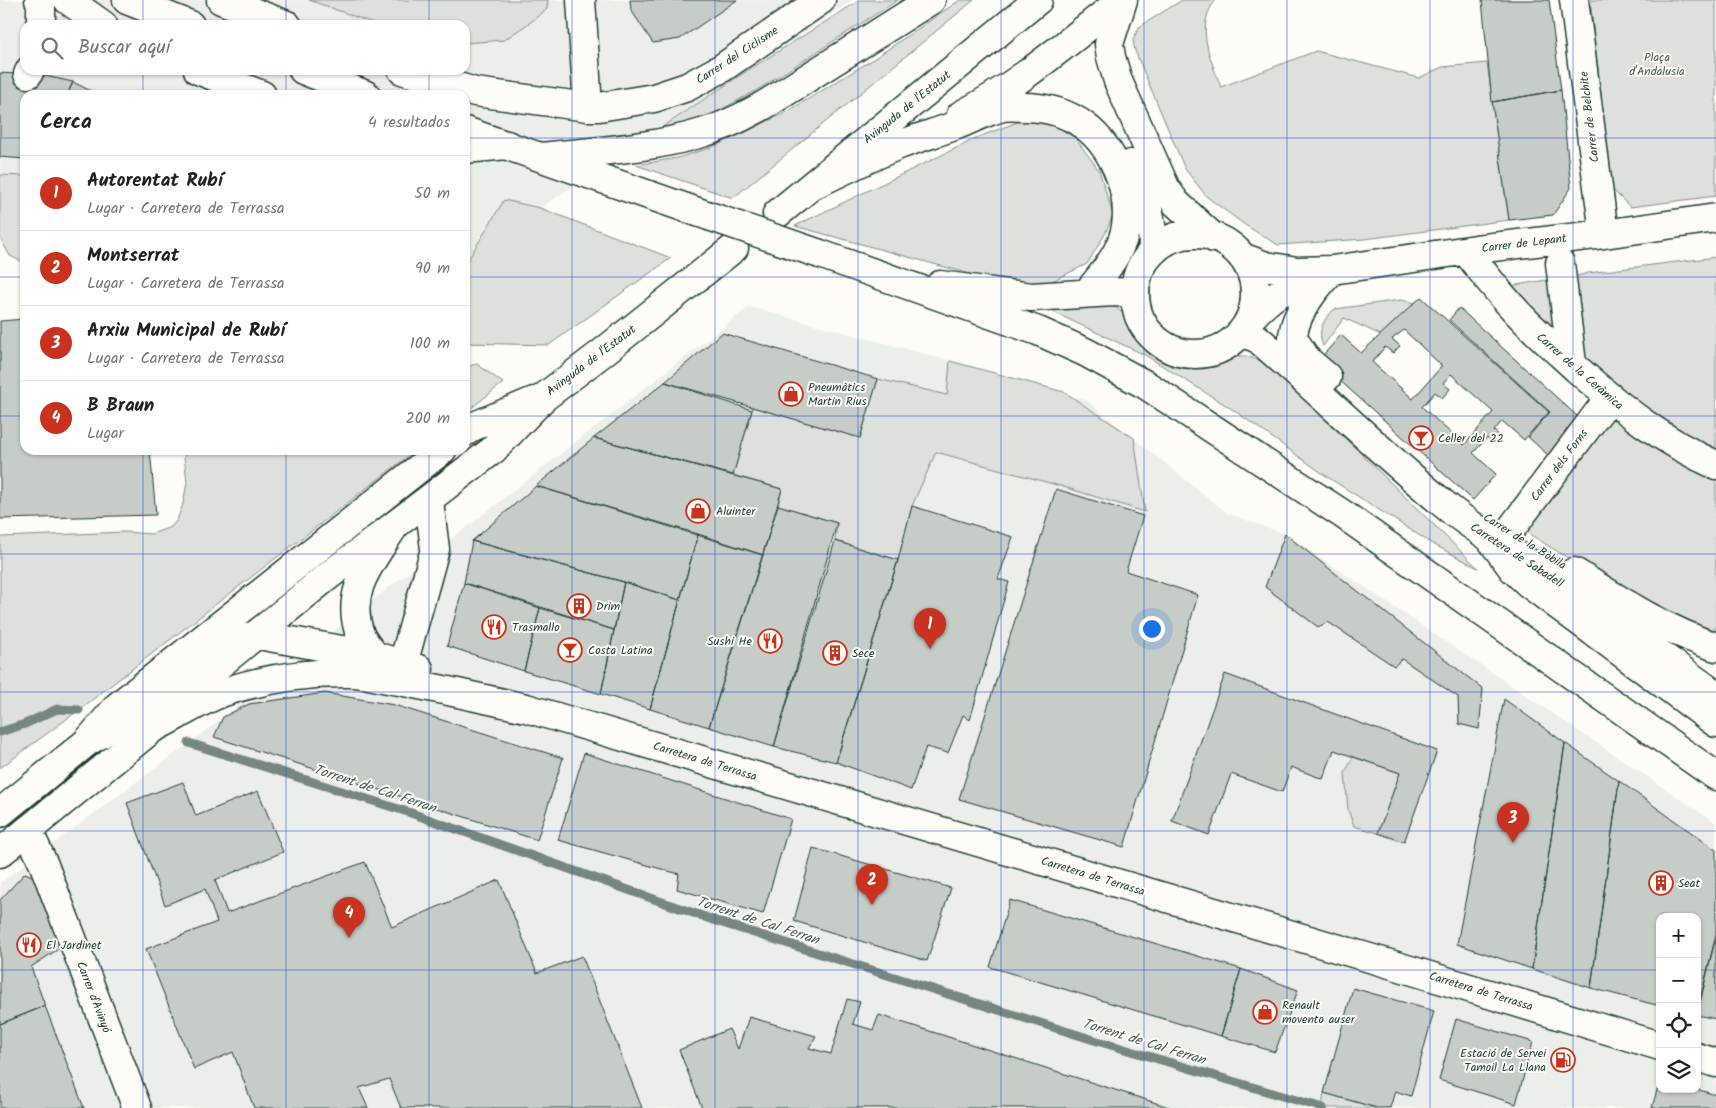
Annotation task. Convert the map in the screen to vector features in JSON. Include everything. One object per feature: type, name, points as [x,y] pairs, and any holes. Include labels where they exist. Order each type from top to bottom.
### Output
[{"type":"street","points":[[40,0],[41,20]]},
{"type":"street","points":[[68,0],[96,20]]},
{"type":"street","points":[[127,0],[177,20]]},
{"type":"street","points":[[221,0],[274,20]]},
{"type":"street","points":[[581,0],[588,107]]},
{"type":"street","name":"Carrer del Ciclisme","points":[[470,90],[588,107],[654,98],[687,87],[722,68],[821,0]]},
{"type":"street","points":[[540,157],[661,143],[702,133],[742,117],[931,0]]},
{"type":"street","name":"Avinguda de l'Estatut","points":[[777,214],[1038,0]]},
{"type":"street","points":[[1123,0],[1109,44],[1110,57],[1118,82],[1166,189],[1176,204],[1214,238]]},
{"type":"street","name":"Avinguda de l'Estatut","points":[[899,145],[985,101],[1034,68],[1123,0]]},
{"type":"street","name":"Carrer de Belchite","points":[[1574,0],[1604,234]]},
{"type":"street","points":[[211,75],[249,90]]},
{"type":"street","points":[[316,75],[353,90]]},
{"type":"street","name":"Carrer del Ciclisme","points":[[419,75],[469,90]]},
{"type":"street","points":[[813,185],[899,145],[1004,107],[1043,101],[1062,102],[1088,114],[1103,126],[1131,164],[1143,189],[1152,224],[1153,251]]},
{"type":"street","points":[[1004,107],[1044,108],[1070,116],[1092,132],[1109,152],[1126,199],[1127,225],[1119,249],[1108,268],[1087,293]]},
{"type":"street","points":[[470,133],[899,281],[1038,331],[1085,352],[1146,386],[1344,515],[1716,776]]},
{"type":"street","points":[[470,149],[507,145]]},
{"type":"street","name":"Carrer de Lepant","points":[[1242,257],[1266,266],[1297,271],[1332,270],[1716,218]]},
{"type":"street","points":[[1190,234],[1214,238],[1231,246],[1250,269],[1255,294],[1254,306],[1246,326],[1234,340],[1222,348],[1210,353],[1196,354],[1170,349],[1159,343],[1148,332],[1141,320],[1137,309],[1135,293],[1140,271],[1145,260],[1153,251],[1176,237],[1190,234]]},
{"type":"street","name":"Avinguda de l'Estatut","points":[[543,398],[734,248]]},
{"type":"street","name":"Carrer de la Ceràmica","points":[[1466,251],[1503,296],[1535,330],[1633,417],[1662,437],[1716,466]]},
{"type":"street","points":[[1560,263],[1572,364]]},
{"type":"street","name":"Carrer de Lepant","points":[[1246,326],[1261,305],[1278,292],[1332,270]]},
{"type":"street","name":"Carretera de Sabadell","points":[[1329,402],[1300,367],[1294,353],[1294,340],[1295,327],[1307,299],[1332,270]]},
{"type":"street","points":[[899,281],[965,287],[1031,297],[1087,293],[1135,293]]},
{"type":"street","name":"Carretera de Sabadell","points":[[1246,326],[1258,339],[1406,472],[1452,510],[1500,537],[1525,560],[1569,589],[1716,694]]},
{"type":"street","name":"Carrer de la Bòbila","points":[[1294,340],[1307,360],[1472,507],[1500,537],[1652,618],[1700,642],[1716,647]]},
{"type":"street","name":"Carrer dels Forns","points":[[1500,537],[1610,397]]},
{"type":"street","points":[[470,428],[543,398]]},
{"type":"street","points":[[0,852],[152,728],[170,705],[323,580],[394,528],[494,450],[543,398]]},
{"type":"street","points":[[0,813],[87,742],[118,706],[436,455]]},
{"type":"street","points":[[403,664],[435,549],[428,500]]},
{"type":"street","points":[[375,656],[360,635],[354,608],[358,587],[367,568],[394,528]]},
{"type":"street","points":[[1500,537],[1513,569],[1528,583],[1716,723]]},
{"type":"street","points":[[87,742],[125,721],[221,646],[238,639],[258,635],[375,656],[445,676],[526,708]]},
{"type":"street","points":[[152,728],[177,717],[205,700],[227,691],[304,675],[356,673],[526,708]]},
{"type":"street","name":"Carretera de Terrassa","points":[[526,708],[1656,1045]]},
{"type":"street","name":"Carrer d'Avinyó","points":[[28,830],[44,865],[137,1108]]},
{"type":"street","points":[[1701,1059],[1716,1063]]},
{"type":"shaded area","points":[[0,0],[853,0],[540,208],[504,200],[470,257],[470,90],[20,90],[20,176],[0,175]]},
{"type":"shaded area","points":[[749,307],[962,364],[1086,400],[1227,513],[1285,534],[1716,823],[1716,1108],[0,1108],[0,883],[199,736]]},
{"type":"green space","points":[[309,0],[548,0],[547,9],[504,40],[470,43],[470,20],[364,20]]},
{"type":"green space","points":[[860,0],[898,0],[757,90],[704,119],[661,128],[739,76]]},
{"type":"green space","points":[[960,0],[974,0],[733,198],[636,165],[677,158],[710,148],[787,112],[872,60]]},
{"type":"green space","points":[[1182,0],[1216,0],[1209,10],[1205,31],[1209,54],[1221,87],[1316,51],[1419,78],[1442,67],[1487,63],[1509,220],[1365,239],[1278,245],[1245,225],[1207,197],[1185,169],[1135,51],[1133,40],[1139,27]]},
{"type":"green space","name":"Plaça d'Andalusia","points":[[1590,0],[1716,0],[1716,196],[1630,207],[1612,189]]},
{"type":"green space","points":[[1028,118],[1049,121],[1075,138],[1099,170],[1113,215],[1105,234],[1087,264],[1050,282],[1029,290],[795,226],[981,136]]},
{"type":"green space","points":[[0,175],[20,176],[20,261],[10,256],[0,238]]},
{"type":"green space","points":[[504,200],[540,208],[671,258],[549,345],[470,343],[470,257]]},
{"type":"green space","points":[[1716,257],[1716,453],[1694,442],[1581,363],[1569,278],[1588,273]]},
{"type":"green space","points":[[1558,278],[1554,335],[1505,287]]},
{"type":"green space","points":[[1401,300],[1416,303],[1381,335],[1344,318],[1323,346],[1321,341],[1322,326],[1335,309]]},
{"type":"green space","points":[[1056,304],[1096,304],[1115,307],[1132,320],[1142,339],[1166,357],[1188,363],[1229,356],[1246,356],[1264,362],[1309,403],[1478,568],[1431,543],[1329,478],[1232,409],[1145,355],[1053,312]]},
{"type":"green space","points":[[950,361],[1064,392],[1134,438],[1145,512],[1064,487],[936,452],[912,506],[898,560],[835,541],[837,523],[778,505],[782,489],[733,475],[753,407],[860,438],[878,379],[947,395]]},
{"type":"green space","points":[[477,364],[503,383],[470,409],[470,366]]},
{"type":"green space","points":[[1607,412],[1684,465],[1716,478],[1716,626],[1713,634],[1603,580],[1523,530]]},
{"type":"green space","points":[[185,455],[410,455],[79,710],[0,768],[0,537],[125,532],[151,534],[171,527],[177,520],[183,504],[187,482]]},
{"type":"green space","points":[[1353,757],[1400,773],[1378,833],[1354,826],[1348,810],[1345,773]]},
{"type":"green space","points":[[1324,1093],[1376,1108],[1322,1108]]},
{"type":"building","points":[[630,0],[737,0],[680,39],[653,43],[631,10]]},
{"type":"building","points":[[1482,0],[1549,0],[1561,90],[1492,102]]},
{"type":"building","points":[[0,73],[45,76],[73,82],[69,90],[20,90],[20,159],[0,157]]},
{"type":"building","points":[[73,82],[89,90],[69,90]]},
{"type":"building","points":[[1561,90],[1571,188],[1553,215],[1509,220],[1492,102]]},
{"type":"building","points":[[1421,297],[1549,412],[1524,440],[1502,421],[1494,431],[1501,437],[1494,444],[1487,438],[1473,453],[1496,474],[1473,500],[1318,361],[1341,335],[1361,353]],"holes":[[[1404,330],[1442,366],[1413,399],[1372,362],[1385,347],[1393,353],[1400,346],[1392,339]],[[1451,374],[1493,412],[1464,445],[1422,407],[1435,392],[1442,398],[1450,389],[1443,383]]]},
{"type":"building","points":[[1459,308],[1578,417],[1549,456],[1528,437],[1550,412],[1449,320]]},
{"type":"building","points":[[20,319],[20,455],[150,455],[156,515],[0,519],[0,321]]},
{"type":"building","name":"Pneumàtics Martin Rius","points":[[722,333],[878,379],[860,438],[665,382]]},
{"type":"building","points":[[665,382],[752,410],[733,475],[594,438]]},
{"type":"building","name":"Aluinter","points":[[594,438],[782,489],[763,555],[536,486]]},
{"type":"building","name":"Aluinter","points":[[536,486],[698,534],[680,600],[624,582],[472,541]]},
{"type":"building","points":[[1056,489],[1143,516],[1126,571],[1198,595],[1124,847],[959,799]]},
{"type":"building","name":"Sushi He","points":[[778,505],[837,523],[774,747],[709,727]]},
{"type":"building","points":[[912,506],[1013,537],[998,579],[1009,582],[970,720],[963,715],[948,753],[926,747],[911,790],[836,762],[898,560]]},
{"type":"building","points":[[698,534],[763,555],[709,727],[650,709]]},
{"type":"building","points":[[1285,534],[1483,689],[1479,729],[1459,724],[1458,697],[1402,659],[1394,666],[1328,622],[1318,627],[1265,587]]},
{"type":"building","name":"Drim","points":[[472,541],[624,582],[614,630],[464,583]]},
{"type":"building","name":"Sece","points":[[835,541],[898,560],[836,762],[774,747]]},
{"type":"building","points":[[624,582],[680,600],[650,709],[601,694]]},
{"type":"building","name":"Trasmallo","points":[[464,583],[540,608],[524,671],[447,646]]},
{"type":"building","name":"Costa Latina","points":[[540,608],[614,630],[601,694],[524,671]]},
{"type":"building","points":[[1225,674],[1437,751],[1404,842],[1378,833],[1400,773],[1334,750],[1323,779],[1291,767],[1282,792],[1231,774],[1209,835],[1172,821]]},
{"type":"building","points":[[325,693],[394,705],[563,758],[537,840],[214,737],[223,717],[249,704]]},
{"type":"building","points":[[1504,699],[1565,743],[1532,969],[1457,944]]},
{"type":"building","points":[[1565,743],[1619,781],[1591,988],[1532,969]]},
{"type":"building","points":[[584,753],[791,819],[763,914],[677,889],[679,874],[558,840]]},
{"type":"building","name":"Seat","points":[[1619,781],[1716,850],[1716,935],[1701,996],[1701,913],[1656,913],[1656,1005],[1591,988]]},
{"type":"building","points":[[183,782],[196,816],[258,791],[283,852],[215,880],[227,913],[365,862],[392,927],[499,880],[537,973],[582,956],[642,1108],[401,1108],[389,1079],[359,1088],[368,1108],[254,1108],[233,1052],[194,1069],[146,949],[217,922],[205,889],[165,905],[127,803]]},
{"type":"building","points":[[813,848],[951,888],[927,961],[794,921]]},
{"type":"building","name":"El Jardinet","points":[[25,873],[35,877],[49,910],[60,948],[31,967],[45,1006],[0,1024],[0,900]]},
{"type":"building","points":[[1010,900],[1241,969],[1221,1036],[990,967]]},
{"type":"building","points":[[1716,936],[1716,1019],[1701,1016],[1701,998]]},
{"type":"building","points":[[1241,969],[1298,990],[1275,1052],[1221,1036]]},
{"type":"building","points":[[1353,988],[1434,1011],[1411,1096],[1395,1091],[1390,1108],[1377,1108],[1324,1093]]},
{"type":"building","points":[[847,999],[860,1002],[853,1024],[873,1030],[879,1015],[1172,1108],[702,1108],[679,1050],[729,1029],[738,1049],[749,1017],[816,1036],[809,1048],[831,1054]]},
{"type":"building","points":[[45,1006],[84,1108],[0,1108],[0,1024]]},
{"type":"building","points":[[1456,1019],[1533,1042],[1516,1104],[1439,1080]]},
{"type":"building","points":[[1701,1090],[1716,1095],[1716,1108],[1652,1108],[1656,1093],[1701,1093]]},
{"type":"waterway","points":[[0,732],[25,724],[57,709],[79,710]]},
{"type":"waterway","name":"Torrent de Cal Ferran","points":[[189,743],[408,812],[716,921],[1094,1040],[1323,1108]]},
{"type":"place","name":"Pneumàtics Martin Rius","points":[[791,394]]},
{"type":"place","name":"Celler del 22","points":[[1421,438]]},
{"type":"place","name":"Aluinter","points":[[698,511]]},
{"type":"place","name":"Drim","points":[[579,606]]},
{"type":"place","name":"Trasmallo","points":[[494,627]]},
{"type":"place","name":"Sushi He","points":[[770,641]]},
{"type":"place","name":"Autorentat Rubí","points":[[930,649]]},
{"type":"place","name":"Costa Latina","points":[[570,650]]},
{"type":"place","name":"Sece","points":[[835,653]]},
{"type":"place","name":"Arxiu Municipal de Rubí","points":[[1513,843]]},
{"type":"place","name":"Seat","points":[[1661,883]]},
{"type":"place","name":"Montserrat","points":[[872,905]]},
{"type":"place","name":"B Braun","points":[[349,938]]},
{"type":"place","name":"El Jardinet","points":[[29,945]]},
{"type":"place","name":"Renault movento auser","points":[[1265,1012]]},
{"type":"place","name":"Estació de Servei Tamoil La Llana","points":[[1563,1060]]}]
